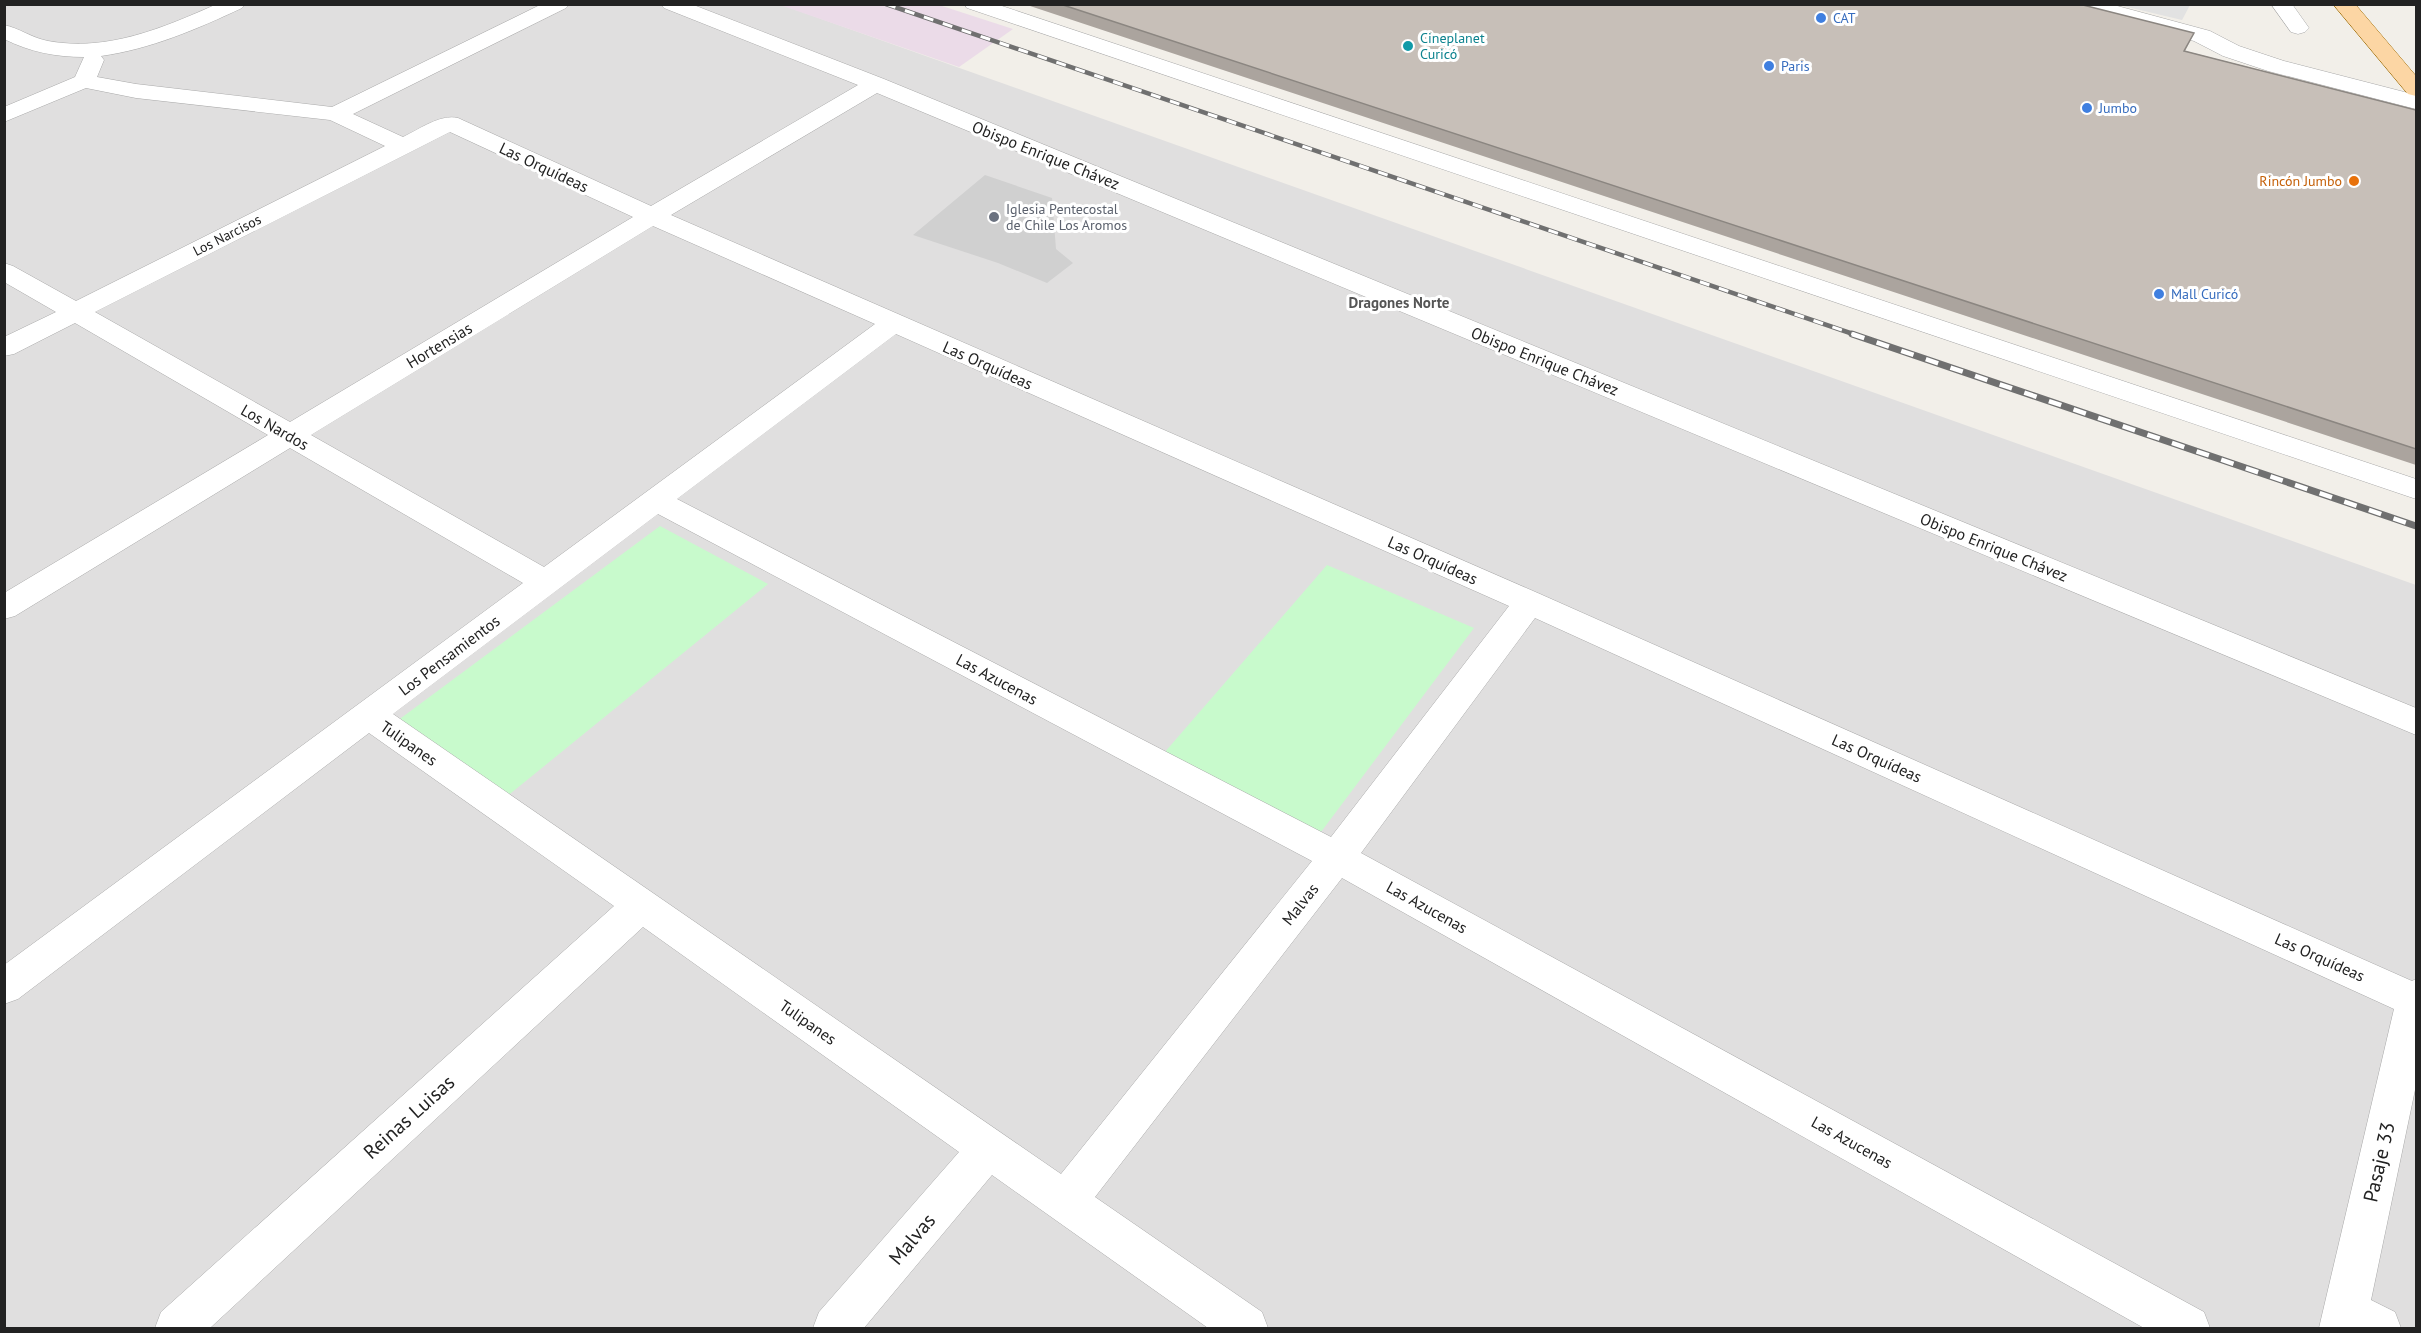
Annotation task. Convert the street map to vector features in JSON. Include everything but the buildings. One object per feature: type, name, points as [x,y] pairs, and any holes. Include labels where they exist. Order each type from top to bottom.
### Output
[{"type":"main road","points":[[2343,4],[2416,89]]},
{"type":"street","points":[[4,31],[42,47],[76,51],[97,50],[168,32],[235,4]]},
{"type":"street","points":[[335,114],[560,4]]},
{"type":"street","name":"Obispo Enrique Chávez","points":[[671,4],[876,84],[2416,722]]},
{"type":"street","points":[[974,4],[2416,489]]},
{"type":"street","points":[[2084,4],[2202,36],[2231,51],[2276,66],[2416,102]]},
{"type":"street","points":[[2281,4],[2298,28]]},
{"type":"street","points":[[84,81],[97,50]]},
{"type":"street","points":[[4,115],[84,81],[136,91],[335,114],[404,146]]},
{"type":"street","name":"Hortensias","points":[[4,608],[652,216],[876,84]]},
{"type":"street","name":"Las Orquídeas","points":[[450,123],[652,216],[1529,602],[2416,998]]},
{"type":"street","name":"Los Narcisos","points":[[4,348],[450,123]]},
{"type":"street","name":"Los Nardos","points":[[4,271],[546,582]]},
{"type":"street","name":"Los Pensamientos","points":[[4,987],[893,323]]},
{"type":"street","name":"Las Azucenas","points":[[657,501],[1337,857],[2188,1329]]},
{"type":"street","name":"Malvas","points":[[1065,1202],[1337,857],[1529,602]]},
{"type":"street","name":"Tulipanes","points":[[369,715],[1246,1329]]},
{"type":"street","name":"Reinas Luisas","points":[[177,1329],[641,905]]},
{"type":"street","name":"Pasaje 33","points":[[2355,1323],[2416,998]]},
{"type":"street","name":"Malvas","points":[[835,1329],[988,1149]]},
{"type":"shaded area","points":[[5,5],[782,5],[2416,585],[2416,1328],[5,1328]]},
{"type":"shaded area","points":[[780,5],[939,5],[1013,29],[959,67]]},
{"type":"shaded area","points":[[2119,5],[2190,5],[2182,20]]},
{"type":"shaded area","name":"Iglesia Pentecostal de Chile Los Aromos","points":[[985,175],[1052,198],[1056,249],[1073,263],[1047,283],[998,263],[913,235]]},
{"type":"green space","points":[[660,526],[768,584],[505,798],[393,724]]},
{"type":"green space","points":[[1327,565],[1474,628],[1309,848],[1151,768]]},
{"type":"railway","points":[[886,4],[1856,335]]},
{"type":"railway","points":[[1852,334],[2416,526]]},
{"type":"place","name":"CAT","points":[[1821,18]]},
{"type":"place","name":"Cineplanet Curicó","points":[[1408,46]]},
{"type":"place","name":"Paris","points":[[1769,66]]},
{"type":"place","name":"Jumbo","points":[[2087,108]]},
{"type":"place","name":"Rincón Jumbo","points":[[2354,181]]},
{"type":"place","name":"Iglesia Pentecostal de Chile Los Aromos","points":[[994,217]]},
{"type":"place","name":"Mall Curicó","points":[[2159,294]]},
{"type":"district","name":"Dragones Norte","points":[[1399,302]]}]
